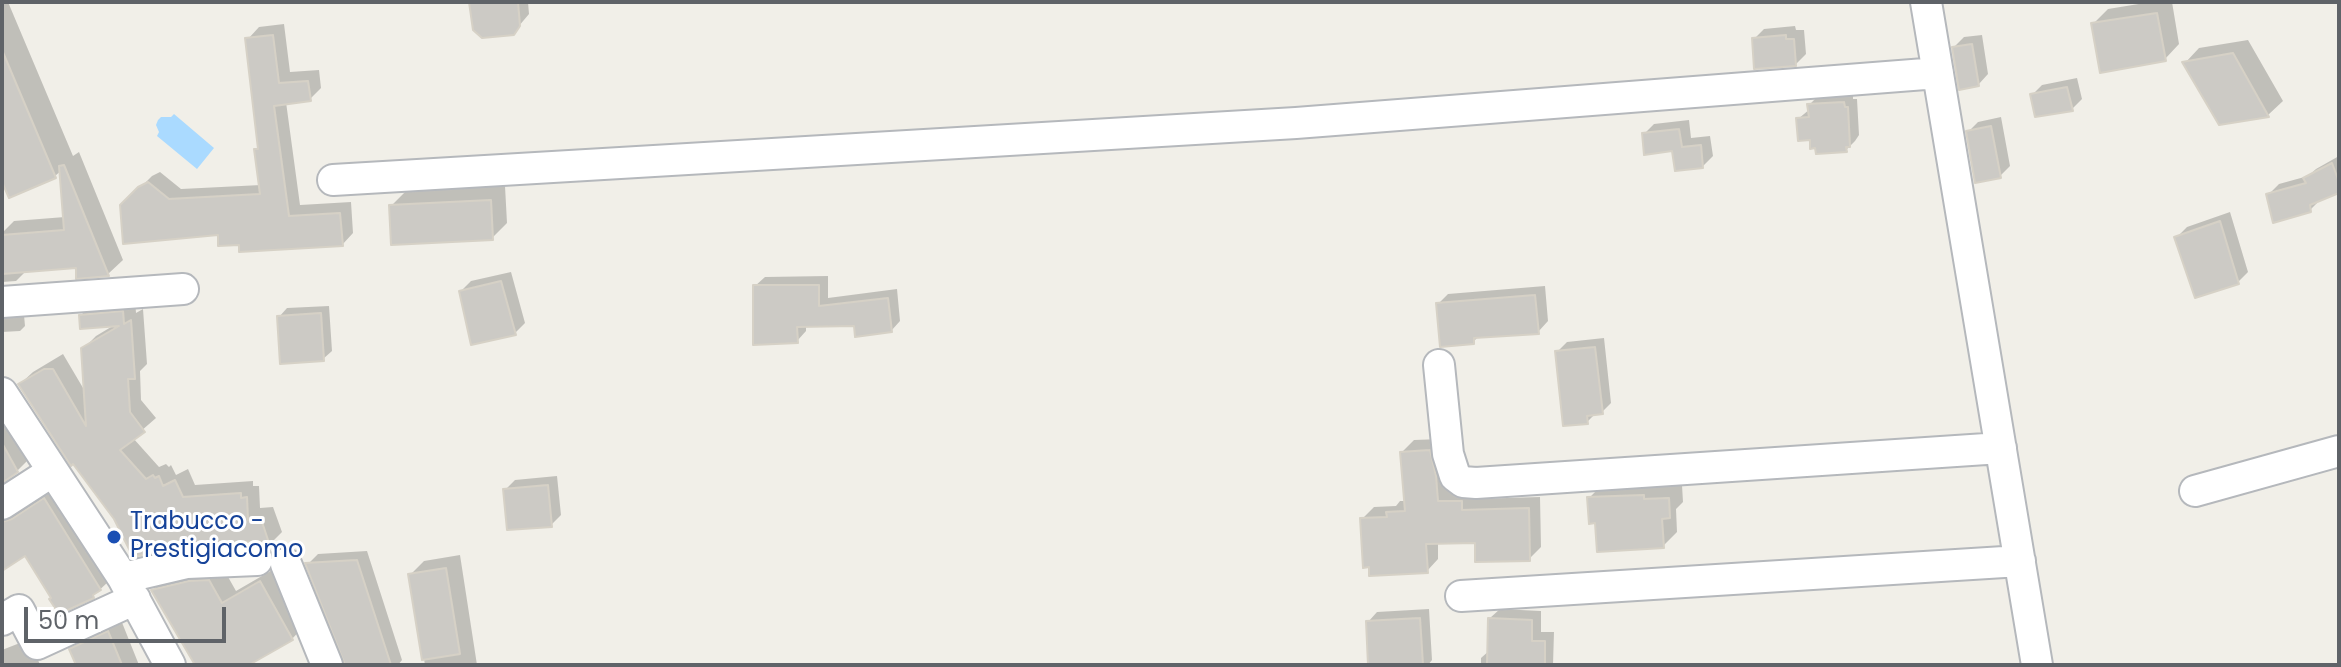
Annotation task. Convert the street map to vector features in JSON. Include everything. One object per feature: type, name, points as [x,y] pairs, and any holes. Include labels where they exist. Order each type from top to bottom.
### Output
[{"type":"street","points":[[1926,2],[2037,665]]},
{"type":"street","points":[[333,180],[1296,123],[1938,73]]},
{"type":"street","points":[[2,302],[183,289]]},
{"type":"street","points":[[1439,365],[1448,454],[1455,476],[1463,482],[2001,448]]},
{"type":"street","points":[[2,393],[129,589],[170,665]]},
{"type":"street","points":[[2195,491],[2339,451]]},
{"type":"street","points":[[2,504],[53,471]]},
{"type":"street","points":[[1461,596],[2020,561]]},
{"type":"street","points":[[2,620],[19,610],[37,644],[129,589],[187,563],[272,562],[316,662]]},
{"type":"water","points":[[174,114],[214,148],[197,169],[157,136],[158,120]]},
{"type":"building","points":[[469,2],[518,2],[520,26],[514,35],[482,38],[473,30]]},
{"type":"building","points":[[2157,13],[2166,61],[2100,73],[2091,23]]},
{"type":"building","points":[[273,35],[279,83],[308,81],[311,101],[274,106],[289,216],[340,213],[343,246],[239,252],[239,245],[218,246],[218,235],[123,244],[120,205],[138,187],[148,182],[169,199],[260,194],[245,38]]},
{"type":"building","points":[[1786,35],[1786,39],[1794,39],[1796,66],[1754,69],[1752,38]]},
{"type":"building","points":[[1972,44],[1979,86],[1959,90],[1952,47]]},
{"type":"building","points":[[2,50],[56,178],[9,198],[2,182]]},
{"type":"building","points":[[2233,53],[2269,117],[2219,125],[2182,62]]},
{"type":"building","points":[[2067,87],[2073,111],[2035,117],[2030,94]]},
{"type":"building","points":[[1844,102],[1848,107],[1850,147],[1846,147],[1847,152],[1816,154],[1815,148],[1810,149],[1810,140],[1798,141],[1796,118],[1809,117],[1807,104]]},
{"type":"building","points":[[1991,126],[2001,178],[1975,183],[1966,131]]},
{"type":"building","points":[[1679,129],[1682,147],[1701,145],[1703,168],[1675,171],[1672,151],[1644,155],[1642,133]]},
{"type":"building","points":[[2332,163],[2339,182],[2339,193],[2310,205],[2311,212],[2273,223],[2266,194],[2306,183],[2303,178]]},
{"type":"building","points":[[64,165],[109,276],[76,279],[76,268],[2,274],[2,235],[64,230],[59,166]]},
{"type":"building","points":[[491,200],[493,240],[391,245],[389,205]]},
{"type":"building","points":[[2220,221],[2239,284],[2195,298],[2174,237]]},
{"type":"building","points":[[501,281],[516,335],[471,345],[459,291]]},
{"type":"building","points":[[753,285],[819,285],[819,306],[888,298],[892,332],[855,337],[854,326],[797,327],[798,343],[753,345]]},
{"type":"building","points":[[1535,295],[1539,334],[1474,338],[1474,344],[1440,347],[1436,303]]},
{"type":"building","points":[[123,311],[124,324],[131,320],[135,379],[128,379],[130,412],[145,432],[120,450],[146,479],[159,476],[163,486],[175,480],[183,497],[241,493],[241,498],[247,497],[248,520],[261,519],[270,546],[256,542],[186,545],[133,557],[114,519],[73,464],[71,466],[18,384],[44,369],[53,369],[86,426],[81,348],[119,326],[80,329],[79,315]]},
{"type":"building","points":[[321,313],[324,361],[280,364],[277,316]]},
{"type":"building","points":[[1595,347],[1603,414],[1587,416],[1588,424],[1563,426],[1555,351]]},
{"type":"building","points":[[2,443],[18,472],[2,483]]},
{"type":"building","points":[[1430,450],[1438,501],[1462,501],[1462,510],[1529,508],[1530,561],[1475,562],[1475,543],[1426,544],[1428,573],[1369,576],[1369,567],[1363,568],[1360,518],[1387,517],[1386,512],[1405,511],[1400,452]]},
{"type":"building","points":[[548,485],[552,527],[507,530],[503,489]]},
{"type":"building","points":[[1644,495],[1644,499],[1669,498],[1670,518],[1662,519],[1664,548],[1597,552],[1595,523],[1589,524],[1587,497]]},
{"type":"building","points":[[44,498],[101,590],[93,595],[94,598],[59,614],[25,556],[2,571],[2,522]]},
{"type":"building","points":[[357,560],[391,665],[345,665],[305,563]]},
{"type":"building","points":[[446,568],[460,654],[422,660],[408,574]]},
{"type":"building","points":[[209,580],[222,603],[260,581],[293,640],[249,665],[195,665],[151,590],[189,581]]},
{"type":"building","points":[[1420,618],[1423,665],[1368,665],[1366,621]]},
{"type":"building","points":[[1488,618],[1532,620],[1532,641],[1545,641],[1545,665],[1487,665]]},
{"type":"building","points":[[108,631],[122,665],[76,665],[69,649]]},
{"type":"place","name":"Trabucco - Prestigiacomo","points":[[114,537]]}]
